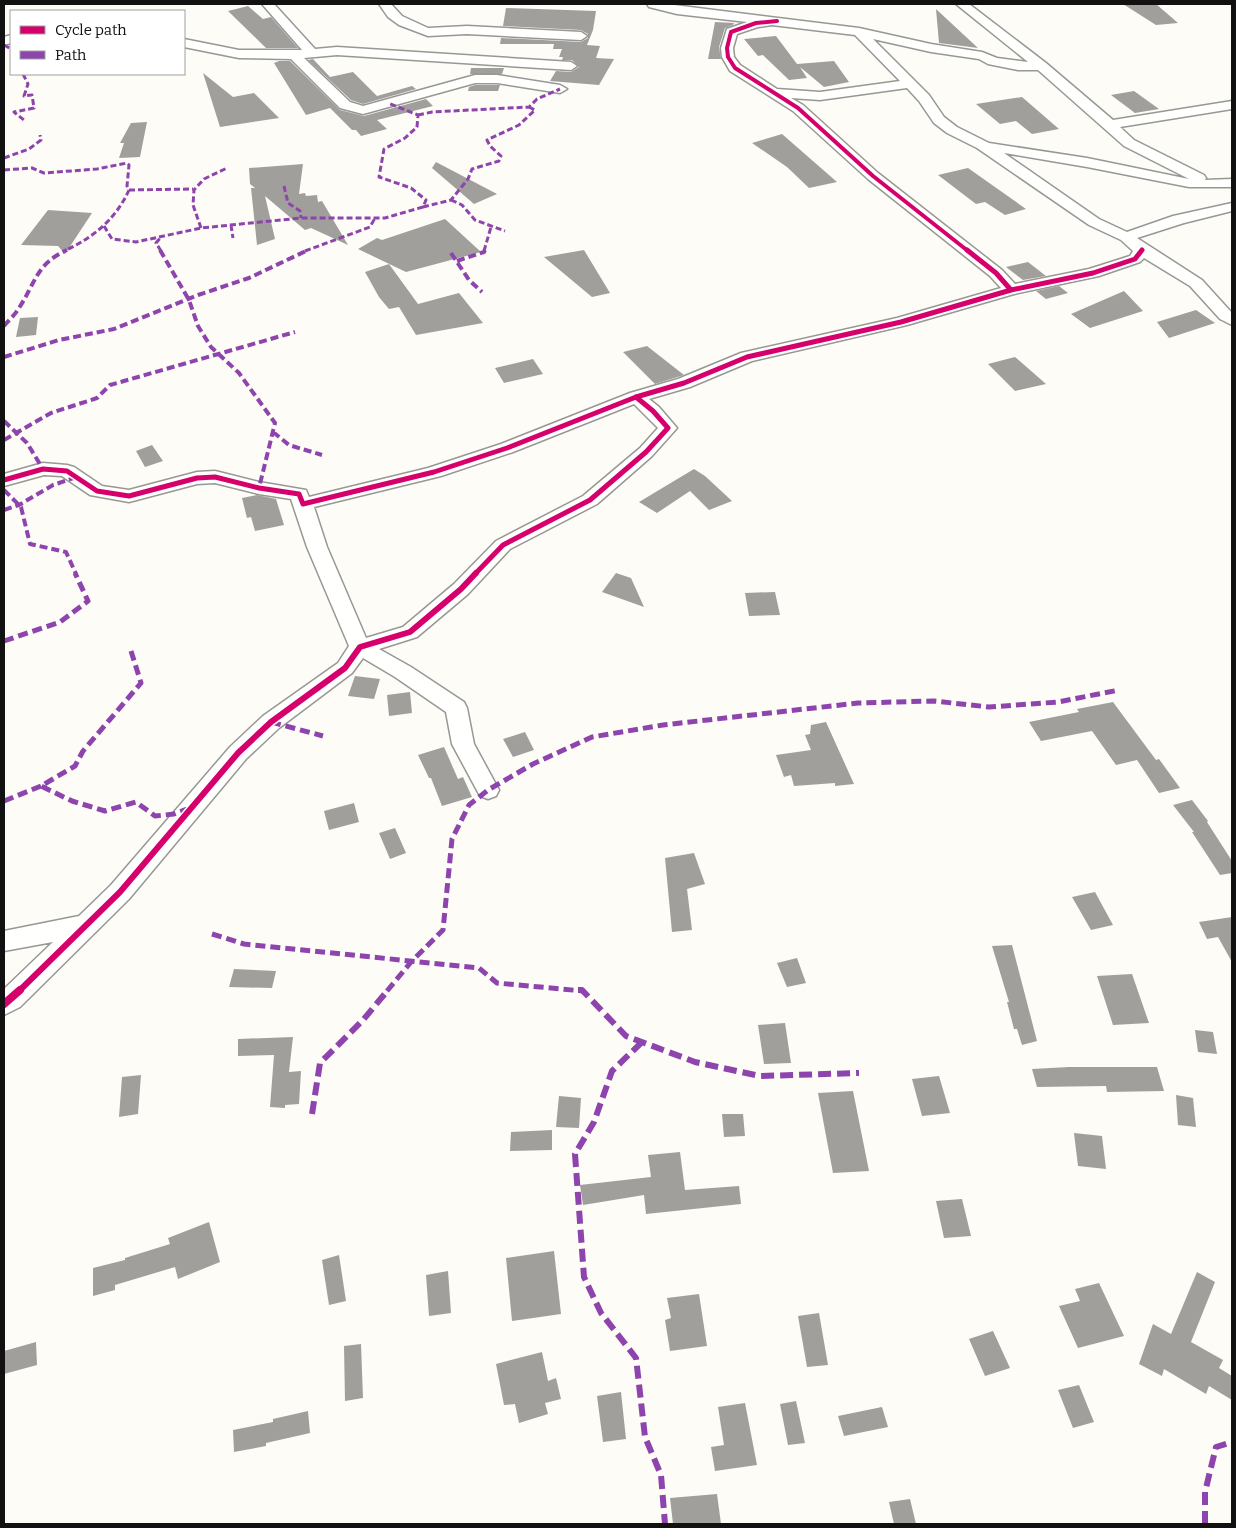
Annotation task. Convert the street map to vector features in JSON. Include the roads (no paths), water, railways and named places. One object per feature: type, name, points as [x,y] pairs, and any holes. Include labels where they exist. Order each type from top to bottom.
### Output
[{"type":"street","points":[[268,4],[310,54]]},
{"type":"street","points":[[385,4],[387,8],[408,26],[430,32],[480,30],[581,36]]},
{"type":"street","points":[[653,4],[677,10],[858,32],[931,48],[982,56],[993,61],[1018,66],[1041,66]]},
{"type":"street","points":[[962,4],[1041,66],[1129,143],[1232,196]]},
{"type":"street","points":[[778,21],[756,23],[731,32],[727,48],[728,57],[735,68],[798,108],[873,176],[989,267],[1011,290]]},
{"type":"street","points":[[858,32],[924,98],[939,120],[952,130],[982,145],[1094,222],[1126,237],[1142,250],[1196,283],[1226,316],[1232,320]]},
{"type":"street","points":[[185,43],[239,54],[294,55],[337,51],[571,66]]},
{"type":"street","points":[[294,55],[344,105],[364,110],[475,79],[497,79],[560,89]]},
{"type":"street","points":[[775,92],[786,95],[820,96],[909,84]]},
{"type":"street","points":[[1110,125],[1232,104]]},
{"type":"street","points":[[982,145],[1118,169],[1177,182],[1214,186],[1232,183]]},
{"type":"street","points":[[1126,237],[1182,218],[1232,207]]},
{"type":"street","points":[[303,504],[434,472],[507,448],[636,398],[684,383],[747,357],[901,322],[1011,290],[1093,273],[1135,259],[1142,250]]},
{"type":"street","points":[[4,1004],[120,892],[238,753],[271,722],[345,668],[360,647],[410,632],[461,589],[502,545],[590,500],[646,452],[668,428],[653,411],[636,398]]},
{"type":"street","points":[[4,480],[43,469],[67,471],[97,491],[129,496],[197,478],[216,477],[259,488],[299,494],[317,547],[360,647],[403,672],[456,708],[463,744],[488,790]]},
{"type":"street","points":[[4,941],[86,925]]}]
